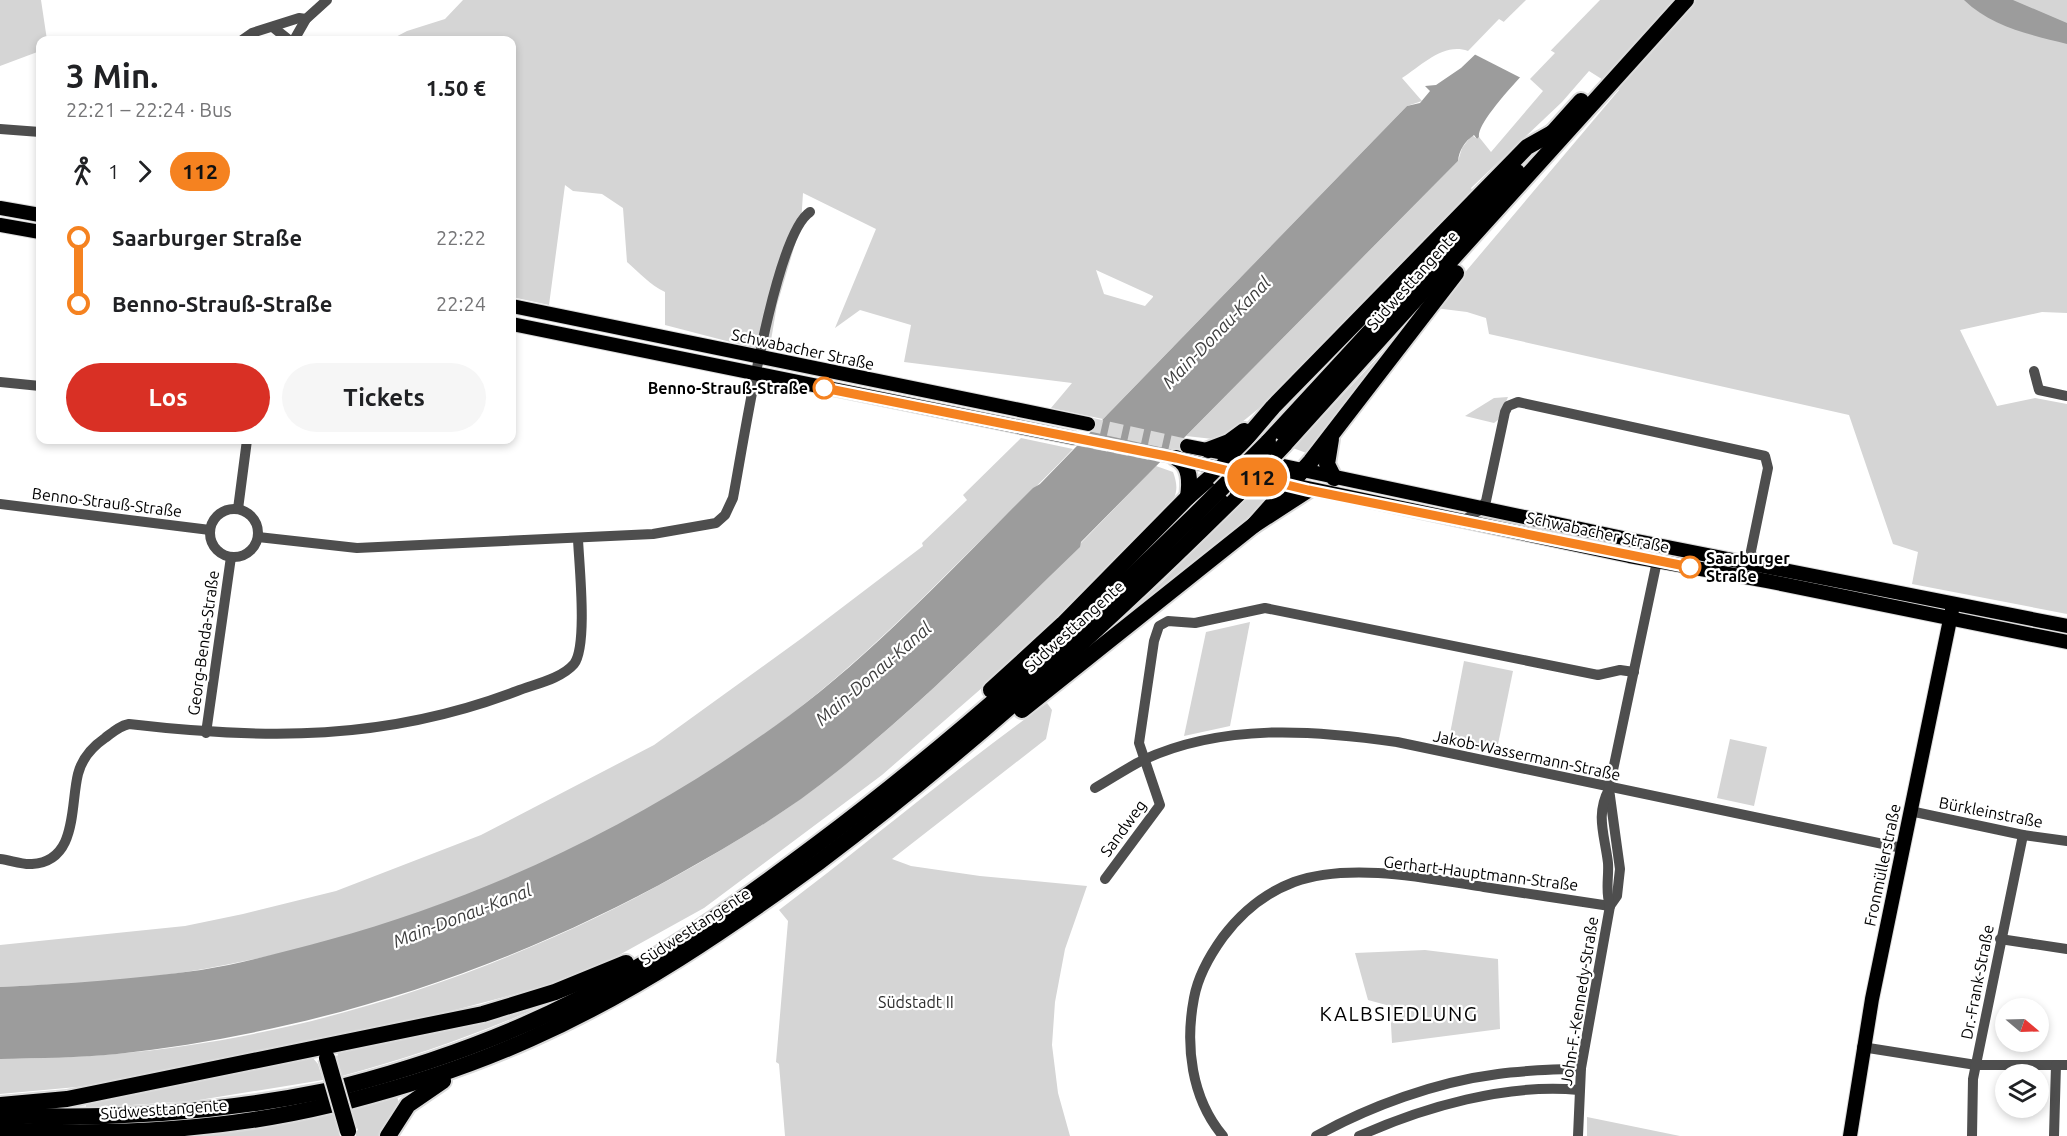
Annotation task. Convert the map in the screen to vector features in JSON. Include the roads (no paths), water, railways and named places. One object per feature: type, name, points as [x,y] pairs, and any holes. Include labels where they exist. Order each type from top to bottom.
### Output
[{"type":"highway","name":"Südwesttangente","points":[[1672,0],[1606,83],[1527,179],[1276,443],[1220,490],[1073,633],[922,762],[789,866],[711,929],[659,972],[597,1007],[530,1039],[462,1066],[347,1093],[504,1034],[579,999],[666,950],[711,929],[856,834],[984,730],[1081,646],[1238,494],[1276,443],[1552,133],[1606,83],[1686,0]]},
{"type":"highway","points":[[922,762],[974,706],[1063,624],[1188,497],[1231,463],[1267,414],[1527,147],[1552,133]]},
{"type":"highway","points":[[1254,525],[1332,434],[1454,275],[1500,221],[1527,179]]},
{"type":"highway","points":[[1208,450],[1229,442],[1267,414]]},
{"type":"highway","points":[[1332,434],[1327,464],[1334,478]]},
{"type":"highway","points":[[1182,452],[1188,473],[1188,497]]},
{"type":"highway","points":[[984,730],[1026,708],[1254,525],[1308,490]]},
{"type":"highway","points":[[0,1105],[67,1099],[325,1052],[513,1006],[666,950]]},
{"type":"highway","points":[[325,1052],[349,1133]]},
{"type":"highway","points":[[388,1136],[408,1105],[462,1066]]},
{"type":"highway","name":"Südwesttangente","points":[[0,1114],[83,1117],[183,1113],[327,1098],[204,1126],[114,1132],[0,1130]]},
{"type":"highway","points":[[50,1132],[68,1136]]},
{"type":"main road","points":[[0,208],[36,214]]},
{"type":"main road","points":[[0,225],[36,231]]},
{"type":"main road","name":"Schwabacher Straße","points":[[516,307],[1088,424]]},
{"type":"main road","name":"Schwabacher Straße","points":[[516,325],[1074,438]]},
{"type":"main road","points":[[1182,452],[1208,450],[1231,463]]},
{"type":"main road","points":[[1182,452],[1231,463]]},
{"type":"main road","name":"Schwabacher Straße","points":[[1279,465],[1753,565],[1953,602],[2067,626]]},
{"type":"main road","name":"Schwabacher Straße","points":[[1265,479],[1308,490],[1657,561],[1950,617],[2067,642]]},
{"type":"main road","name":"Fronmüllerstraße","points":[[1850,1136],[1862,1047],[1953,602]]},
{"type":"street","points":[[296,36],[306,19],[327,0]]},
{"type":"street","points":[[248,36],[299,18],[306,19]]},
{"type":"street","points":[[274,28],[284,36]]},
{"type":"street","points":[[0,129],[36,132]]},
{"type":"street","points":[[258,537],[357,548],[578,539],[687,530],[716,523],[725,515],[733,498],[759,356],[783,263],[797,226],[810,212]]},
{"type":"street","points":[[2034,371],[2038,390],[2067,396]]},
{"type":"street","points":[[0,382],[36,386]]},
{"type":"street","points":[[1463,521],[1481,509],[1486,501],[1505,412],[1508,406],[1518,402],[1754,451],[1765,456],[1768,468],[1751,551],[1753,565],[1767,581]]},
{"type":"street","points":[[238,509],[246,444]]},
{"type":"street","name":"Benno-Strauß-Straße","points":[[0,504],[210,530]]},
{"type":"street","points":[[238,509],[251,516],[256,522],[258,537],[251,550],[238,557],[231,557],[223,555],[213,545],[210,530],[212,523],[223,512],[238,509]]},
{"type":"street","points":[[0,859],[32,864],[54,857],[67,841],[78,774],[84,759],[92,747],[121,726],[129,724],[206,733],[293,736],[384,728],[472,708],[562,674],[575,663],[582,643],[578,539]]},
{"type":"street","name":"Georg-Benda-Straße","points":[[206,733],[231,557]]},
{"type":"street","name":"John-F.-Kennedy-Straße","points":[[1578,1136],[1581,1068],[1610,906],[1617,896],[1620,870],[1608,789],[1657,561]]},
{"type":"street","points":[[1144,760],[1139,743],[1146,687],[1159,626],[1168,621],[1195,622],[1265,608],[1598,675],[1620,670],[1634,672]]},
{"type":"street","name":"Jakob-Wassermann-Straße","points":[[1095,788],[1144,760],[1233,735],[1310,732],[1397,742],[1608,789],[1902,848]]},
{"type":"street","name":"Sandweg","points":[[1105,879],[1160,805],[1144,760]]},
{"type":"street","name":"Bürkleinstraße","points":[[1910,811],[2023,835],[2067,841]]},
{"type":"street","name":"Dr.-Frank-Straße","points":[[1972,1136],[1973,1079],[2023,835]]},
{"type":"street","name":"Gerhart-Hauptmann-Straße","points":[[1223,1136],[1204,1105],[1195,1082],[1190,1062],[1190,1017],[1196,989],[1211,953],[1228,930],[1260,899],[1295,882],[1335,873],[1433,879],[1610,906]]},
{"type":"street","points":[[2000,939],[2067,949]]},
{"type":"street","points":[[1862,1047],[1976,1065],[2062,1065],[2054,1136]]},
{"type":"street","points":[[1316,1136],[1341,1122],[1401,1099],[1464,1081],[1498,1074],[1581,1068]]},
{"type":"street","points":[[1359,1136],[1433,1108],[1476,1098],[1543,1089],[1579,1090]]},
{"type":"water","name":"Main-Donau-Kanal","points":[[1597,0],[1509,89],[1482,126],[1479,137],[1477,139],[1474,135],[1465,143],[1458,161],[1081,542],[1080,547],[902,717],[839,770],[782,812],[700,862],[613,909],[477,968],[407,992],[336,1013],[191,1044],[117,1054],[0,1059],[0,987],[100,981],[201,970],[328,940],[390,921],[511,876],[570,849],[683,787],[737,752],[790,715],[855,663],[916,606],[1033,488],[1040,484],[1407,106],[1420,103],[1430,91],[1425,86],[1436,85],[1461,68],[1505,26]]},
{"type":"water","points":[[1964,0],[2013,0],[2067,23],[2067,44],[2012,29],[1987,17]]},
{"type":"tunnel","points":[[1088,424],[1187,446]]},
{"type":"tunnel","points":[[1074,438],[1176,458]]},
{"type":"place","name":"Benno-Strauß-Straße","points":[[824,388]]},
{"type":"place","name":"Saarburger Straße","points":[[1690,567]]},
{"type":"district","name":"KALBSIEDLUNG","points":[[1399,1013]]},
{"type":"park label","name":"Südstadt II","points":[[916,1002]]}]
